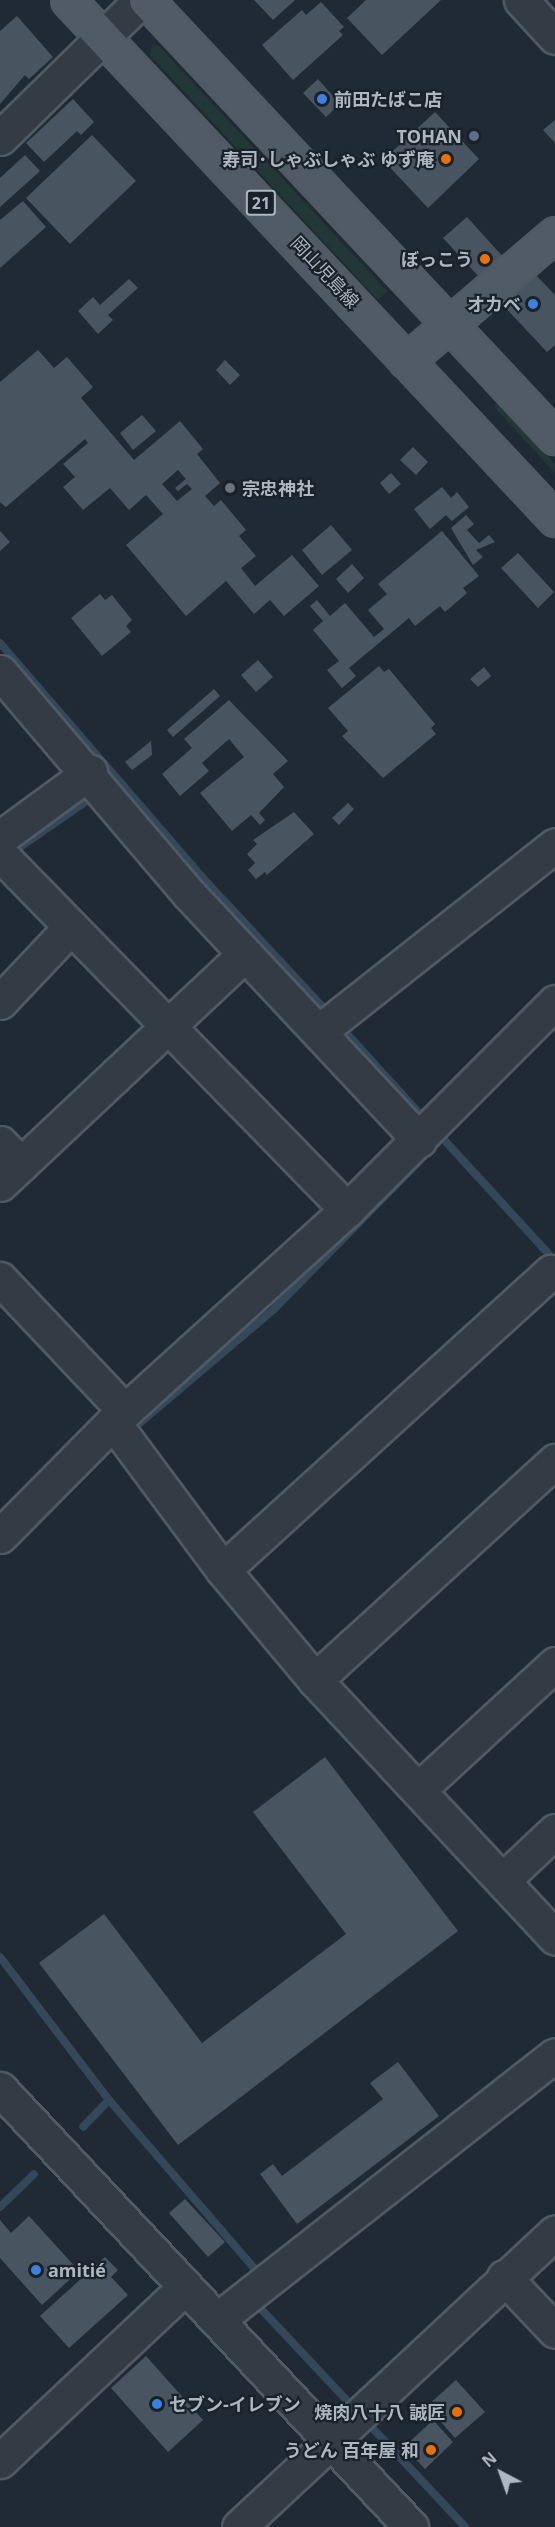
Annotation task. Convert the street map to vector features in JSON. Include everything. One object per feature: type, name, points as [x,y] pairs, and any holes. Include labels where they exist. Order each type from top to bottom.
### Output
[{"type":"main road","name":"岡山児島線","points":[[68,0],[555,519]]},
{"type":"main road","points":[[146,0],[555,436]]},
{"type":"main road","points":[[406,361],[555,234]]},
{"type":"street","points":[[0,138],[104,39],[141,0]]},
{"type":"street","points":[[520,0],[555,36]]},
{"type":"street","points":[[0,672],[90,772],[245,954],[330,1023],[427,1132]]},
{"type":"street","points":[[90,772],[2,851],[71,927],[347,1210]]},
{"type":"street","points":[[330,1023],[555,845]]},
{"type":"street","points":[[0,1002],[71,927]]},
{"type":"street","points":[[7,1164],[168,1026],[245,954]]},
{"type":"street","points":[[0,1536],[121,1426],[347,1210],[555,1002]]},
{"type":"street","points":[[223,1570],[551,1272]]},
{"type":"street","points":[[0,1279],[121,1426],[223,1570],[315,1680],[504,1879],[555,1937]]},
{"type":"street","points":[[315,1680],[555,1461]]},
{"type":"street","points":[[418,1790],[555,1664]]},
{"type":"street","points":[[504,1879],[555,1831]]},
{"type":"street","points":[[217,2320],[555,2055]]},
{"type":"street","points":[[0,2089],[411,2527]]},
{"type":"street","points":[[239,2527],[504,2277],[555,2232]]},
{"type":"street","points":[[504,2277],[555,2331]]},
{"type":"street","points":[[0,2461],[185,2286]]},
{"type":"green space","points":[[152,45],[159,46],[387,291],[378,300],[150,55]]},
{"type":"green space","points":[[498,403],[555,464],[555,473],[494,407]]},
{"type":"building","points":[[254,0],[295,0],[273,20]]},
{"type":"building","points":[[366,0],[441,0],[382,55],[347,18]]},
{"type":"building","points":[[321,2],[344,27],[339,31],[343,35],[293,80],[262,45],[302,10],[306,15]]},
{"type":"building","points":[[17,16],[53,57],[29,79],[25,75],[0,104],[0,31]]},
{"type":"building","points":[[318,79],[340,104],[326,117],[303,93]]},
{"type":"building","points":[[73,99],[94,122],[81,135],[77,131],[44,162],[26,143]]},
{"type":"building","points":[[435,112],[479,159],[428,208],[383,160]]},
{"type":"building","points":[[555,120],[555,143],[543,130]]},
{"type":"building","points":[[92,135],[136,181],[70,244],[26,198]]},
{"type":"building","points":[[25,155],[40,171],[0,207],[0,178]]},
{"type":"building","points":[[23,201],[46,227],[0,268],[0,220]]},
{"type":"building","points":[[467,217],[504,258],[481,279],[443,238]]},
{"type":"building","points":[[533,272],[555,295],[555,345],[547,352],[500,302]]},
{"type":"building","points":[[129,279],[138,288],[108,315],[113,320],[98,334],[78,311],[93,297],[100,305]]},
{"type":"building","points":[[38,350],[54,368],[67,357],[93,387],[81,398],[134,460],[180,421],[203,449],[197,454],[220,483],[205,496],[214,506],[221,500],[246,530],[239,536],[256,556],[241,568],[255,586],[292,555],[319,586],[284,616],[270,600],[254,614],[226,581],[186,616],[126,545],[163,514],[146,495],[129,510],[110,488],[83,510],[63,487],[75,477],[63,464],[88,443],[85,439],[6,507],[0,502],[0,382]],"holes":[[[178,470],[186,479],[175,488],[178,491],[187,484],[192,489],[177,501],[162,484]]]},
{"type":"building","points":[[225,360],[240,375],[230,385],[216,370]]},
{"type":"building","points":[[142,415],[156,431],[133,450],[120,433]]},
{"type":"building","points":[[413,447],[428,462],[416,475],[400,460]]},
{"type":"building","points":[[391,473],[401,484],[389,494],[380,483]]},
{"type":"building","points":[[442,487],[451,498],[457,492],[469,507],[452,521],[446,515],[430,529],[414,509]]},
{"type":"building","points":[[466,515],[474,524],[467,530],[479,543],[489,535],[495,542],[476,550],[483,557],[473,565],[451,528]]},
{"type":"building","points":[[331,525],[352,550],[322,575],[302,550]]},
{"type":"building","points":[[0,531],[10,542],[0,551]]},
{"type":"building","points":[[442,531],[479,576],[463,588],[467,593],[445,612],[440,606],[415,626],[409,618],[349,668],[356,676],[342,688],[327,670],[339,661],[313,630],[323,621],[310,606],[317,600],[330,616],[345,603],[374,637],[384,629],[368,610],[387,594],[378,584]]},
{"type":"building","points":[[518,553],[554,592],[538,608],[501,568]]},
{"type":"building","points":[[352,564],[364,578],[348,593],[336,579]]},
{"type":"building","points":[[100,594],[105,600],[112,595],[132,620],[126,626],[131,632],[102,656],[71,618]]},
{"type":"building","points":[[258,660],[273,677],[256,692],[241,675]]},
{"type":"building","points":[[379,666],[384,672],[389,669],[435,724],[431,728],[436,734],[383,778],[342,736],[348,731],[328,708]]},
{"type":"building","points":[[484,667],[491,676],[478,687],[470,679]]},
{"type":"building","points":[[214,689],[220,696],[173,737],[167,730]]},
{"type":"building","points":[[229,700],[288,761],[273,774],[284,787],[259,813],[265,820],[260,825],[251,815],[232,831],[200,793],[244,757],[229,739],[202,763],[209,771],[180,796],[162,774],[192,748],[184,739]]},
{"type":"building","points":[[151,741],[152,755],[132,770],[125,762]]},
{"type":"building","points":[[348,803],[354,809],[339,825],[332,818]]},
{"type":"building","points":[[294,812],[314,834],[267,875],[265,872],[256,879],[248,870],[255,863],[247,854],[257,844],[253,840]]},
{"type":"building","points":[[325,1757],[458,1931],[178,2145],[39,1963],[104,1914],[202,2043],[346,1934],[253,1812]]},
{"type":"building","points":[[398,2062],[439,2116],[297,2224],[260,2174],[273,2164],[282,2176],[383,2099],[370,2083]]},
{"type":"building","points":[[185,2199],[225,2242],[208,2257],[169,2213]]},
{"type":"building","points":[[29,2216],[79,2271],[42,2305],[0,2258],[0,2220],[11,2233]]},
{"type":"building","points":[[105,2257],[118,2270],[111,2277],[128,2295],[69,2348],[40,2316]]},
{"type":"building","name":"セブン-イレブン","points":[[146,2356],[203,2420],[168,2452],[111,2388]]},
{"type":"building","points":[[456,2380],[485,2412],[455,2438],[427,2406]]},
{"type":"building","points":[[433,2420],[453,2442],[425,2469],[404,2447]]},
{"type":"waterway","points":[[0,643],[201,876],[330,1015]]},
{"type":"waterway","points":[[10,854],[91,798]]},
{"type":"waterway","points":[[339,1025],[427,1122]]},
{"type":"waterway","points":[[436,1131],[555,1261]]},
{"type":"waterway","points":[[128,1433],[274,1309],[442,1138]]},
{"type":"waterway","points":[[0,1957],[109,2100],[83,2127]]},
{"type":"waterway","points":[[109,2100],[255,2269]]},
{"type":"waterway","points":[[0,2207],[34,2174]]},
{"type":"waterway","points":[[262,2310],[356,2410]]},
{"type":"waterway","points":[[365,2420],[465,2527]]},
{"type":"place","name":"前田たばこ店","points":[[322,99]]},
{"type":"place","name":"TOHAN","points":[[474,136]]},
{"type":"place","name":"寿司･しゃぶしゃぶ ゆず庵","points":[[446,159]]},
{"type":"place","name":"ぼっこう","points":[[485,259]]},
{"type":"place","name":"オカベ","points":[[533,304]]},
{"type":"place","name":"宗忠神社","points":[[230,488]]},
{"type":"place","name":"amitié","points":[[36,2270]]},
{"type":"place","name":"セブン-イレブン","points":[[157,2404]]},
{"type":"place","name":"焼肉八十八 誠匠","points":[[457,2412]]},
{"type":"place","name":"うどん 百年屋 和","points":[[431,2450]]}]
